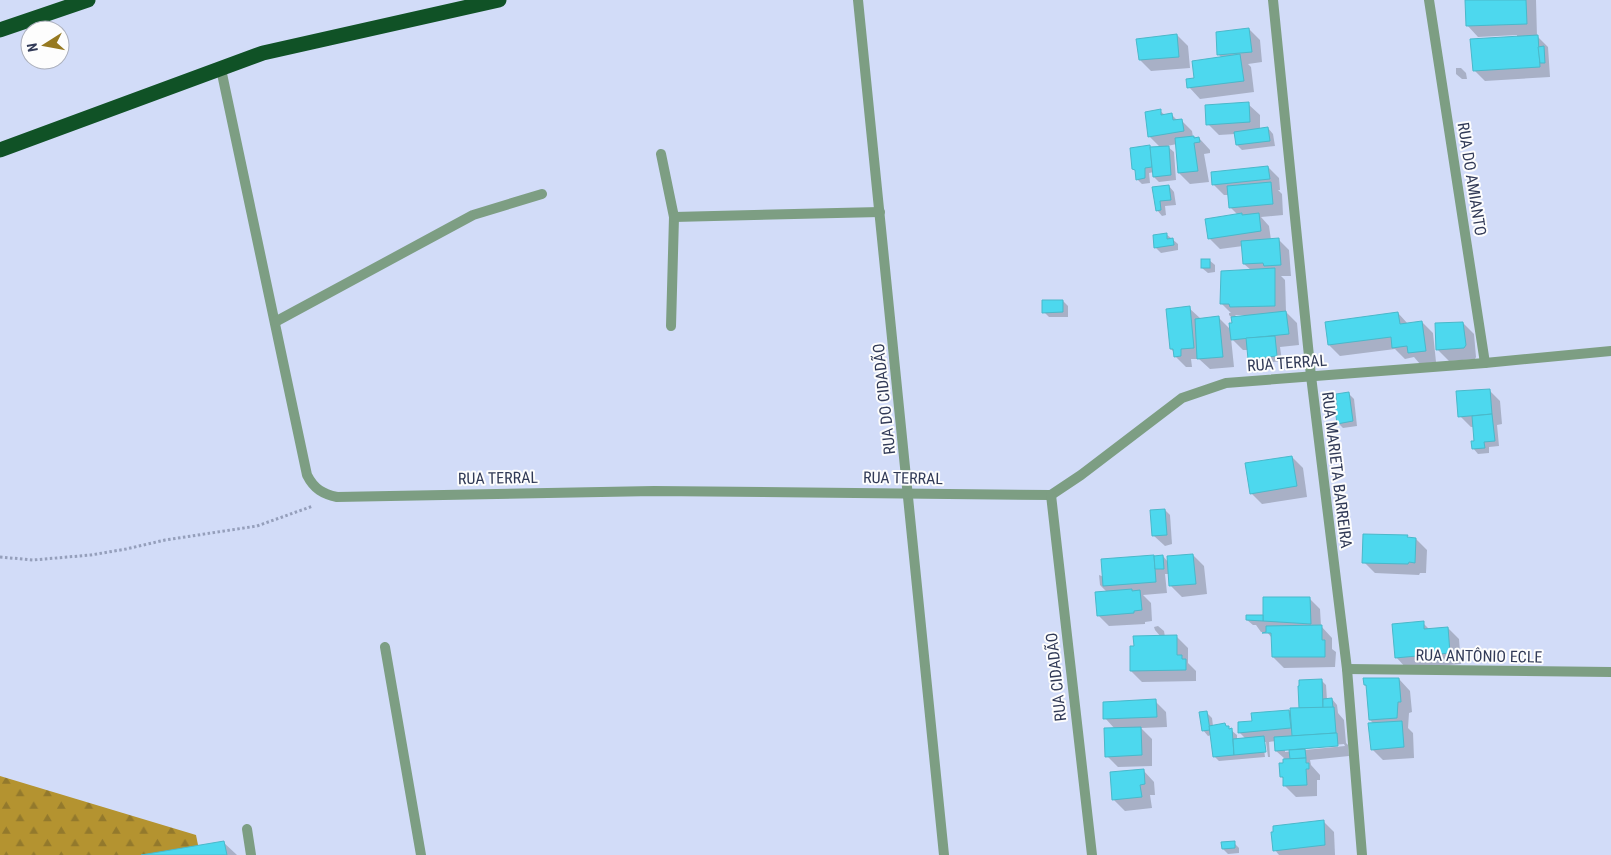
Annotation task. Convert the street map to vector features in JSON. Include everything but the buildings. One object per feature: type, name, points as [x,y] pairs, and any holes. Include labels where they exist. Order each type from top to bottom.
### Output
[{"type":"highway","points":[[0,30],[88,0]]},
{"type":"highway","points":[[0,150],[263,53],[499,0]]},
{"type":"street","name":"RUA DO CIDADÃO","points":[[858,0],[944,855]]},
{"type":"street","name":"RUA MARIETA BARREIRA","points":[[1273,0],[1310,376],[1347,669],[1362,855]]},
{"type":"street","name":"RUA DO AMIANTO","points":[[1429,0],[1484,363]]},
{"type":"street","points":[[221,69],[307,475],[316,489],[337,497]]},
{"type":"street","points":[[661,154],[674,216],[671,326]]},
{"type":"street","points":[[275,322],[473,215],[542,194]]},
{"type":"street","points":[[674,216],[880,212]]},
{"type":"street","name":"RUA TERRAL","points":[[337,497],[654,491],[1051,495],[1081,475],[1182,398],[1226,382],[1484,363],[1611,351]]},
{"type":"street","name":"RUA CIDADÃO","points":[[1051,495],[1092,855]]},
{"type":"street","points":[[385,648],[421,855]]},
{"type":"street","name":"RUA ANTÔNIO ECLE","points":[[1347,669],[1611,672]]},
{"type":"street","points":[[247,829],[251,855]]},
{"type":"path","points":[[0,557],[33,560],[91,555],[165,540],[257,526],[337,497]]},
{"type":"green space","points":[[0,776],[196,835],[200,855],[0,855]]}]
